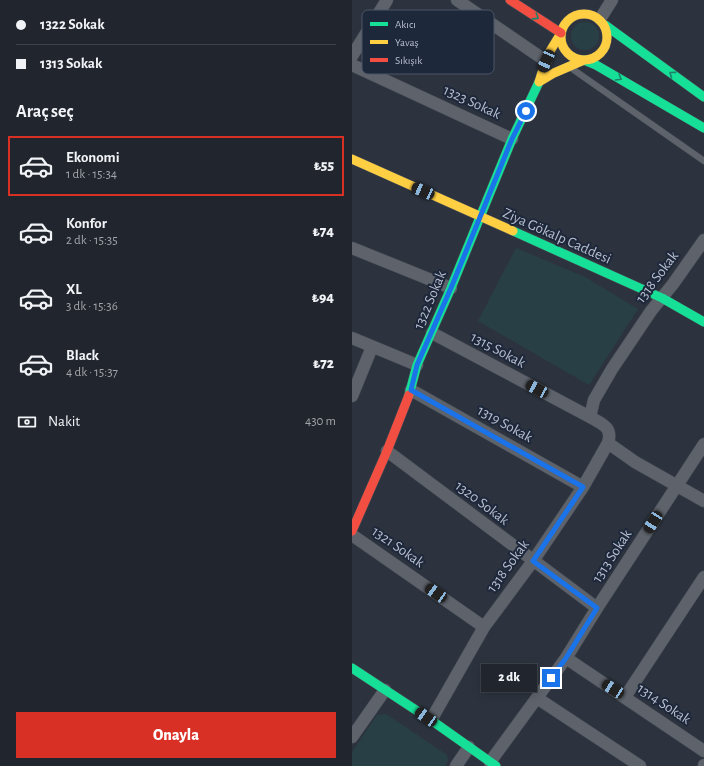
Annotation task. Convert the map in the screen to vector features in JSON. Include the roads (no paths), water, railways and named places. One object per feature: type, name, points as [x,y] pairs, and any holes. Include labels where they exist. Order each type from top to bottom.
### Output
[{"type":"main road","points":[[510,0],[561,33]]},
{"type":"main road","points":[[573,4],[599,20],[704,97]]},
{"type":"main road","points":[[582,14],[599,20],[607,32],[608,39],[603,52],[591,59],[584,60],[576,59],[568,53],[562,44],[561,33],[565,25],[572,17],[582,14]]},
{"type":"main road","name":"1322 Sokak","points":[[352,531],[387,451],[411,390],[417,365],[451,288],[512,139],[539,82],[552,44],[561,33]]},
{"type":"main road","points":[[539,82],[554,73],[584,60],[596,65],[704,128]]},
{"type":"main road","name":"Ziya Gökalp Caddesi","points":[[352,159],[662,298],[704,322]]},
{"type":"main road","points":[[352,668],[431,720],[493,764]]},
{"type":"street","points":[[381,10],[387,0]]},
{"type":"street","points":[[457,0],[472,10]]},
{"type":"street","points":[[599,20],[612,0]]},
{"type":"street","points":[[494,25],[546,61]]},
{"type":"street","points":[[352,56],[362,40]]},
{"type":"street","name":"1323 Sokak","points":[[352,65],[362,70]]},
{"type":"street","name":"1323 Sokak","points":[[371,74],[512,139]]},
{"type":"street","name":"1318 Sokak","points":[[590,417],[594,400],[612,369],[704,240]]},
{"type":"street","points":[[352,248],[451,288]]},
{"type":"street","name":"1315 Sokak","points":[[432,333],[590,417],[605,427],[609,437],[635,462],[704,501]]},
{"type":"street","points":[[352,338],[417,365]]},
{"type":"street","points":[[352,396],[372,347]]},
{"type":"street","name":"1319 Sokak","points":[[411,390],[583,487]]},
{"type":"street","name":"1318 Sokak","points":[[431,720],[484,627],[533,561],[583,487],[609,437]]},
{"type":"street","name":"1313 Sokak","points":[[493,764],[566,658],[704,444]]},
{"type":"street","name":"1320 Sokak","points":[[387,451],[597,608]]},
{"type":"street","name":"1321 Sokak","points":[[352,535],[484,627]]},
{"type":"street","points":[[625,697],[704,577]]},
{"type":"street","name":"1314 Sokak","points":[[566,658],[704,751]]},
{"type":"street","points":[[352,737],[385,690]]},
{"type":"street","points":[[537,698],[640,766]]},
{"type":"street","points":[[456,766],[470,747]]},
{"type":"lane","points":[[569,67],[704,161]]}]
